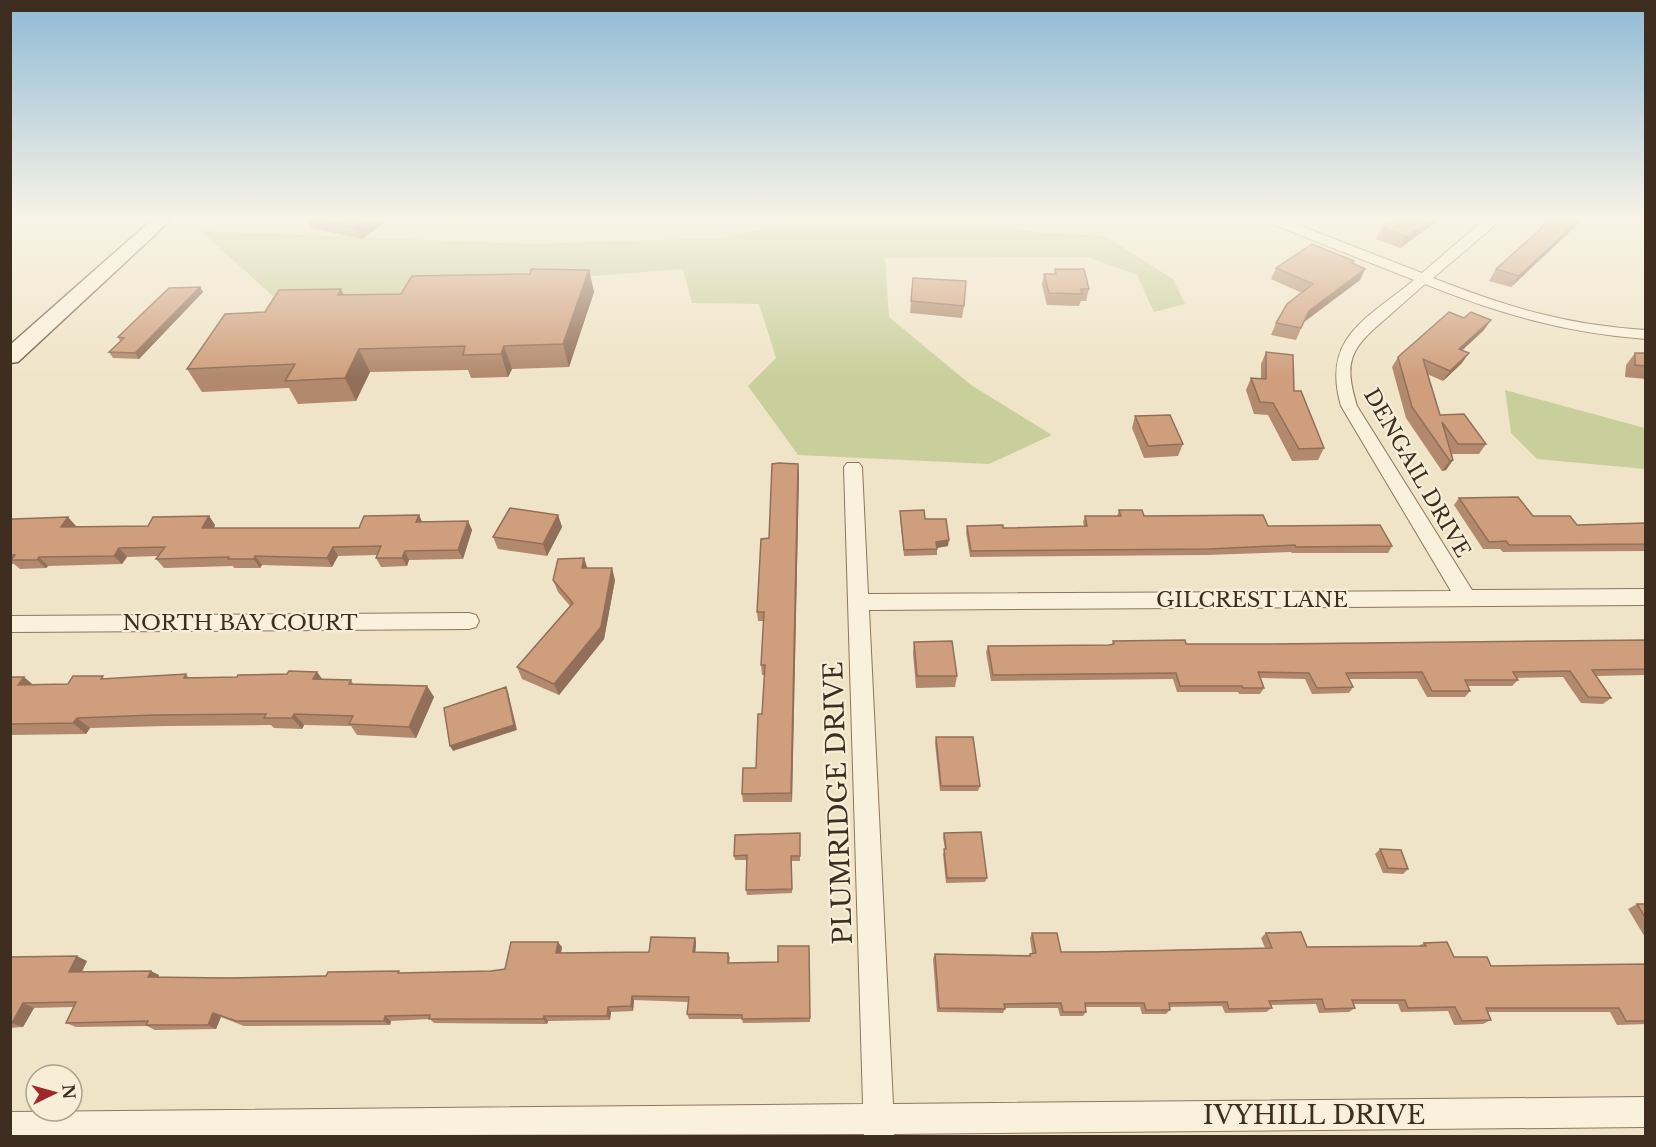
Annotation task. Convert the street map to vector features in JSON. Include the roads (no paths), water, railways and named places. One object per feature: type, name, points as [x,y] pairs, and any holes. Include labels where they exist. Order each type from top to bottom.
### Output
[{"type":"street","points":[[10,357],[106,271]]},
{"type":"street","points":[[1400,271],[1520,315],[1588,329],[1646,334]]},
{"type":"street","name":"DENGAIL DRIVE","points":[[1435,271],[1355,337],[1346,353],[1342,367],[1342,383],[1349,406],[1466,598]]},
{"type":"street","name":"PLUMRIDGE DRIVE","points":[[853,467],[879,1127]]},
{"type":"street","name":"GILCREST LANE","points":[[858,602],[1646,597]]},
{"type":"street","name":"NORTH BAY COURT","points":[[10,624],[469,621]]},
{"type":"street","name":"IVYHILL DRIVE","points":[[10,1127],[879,1127],[1646,1112]]}]
